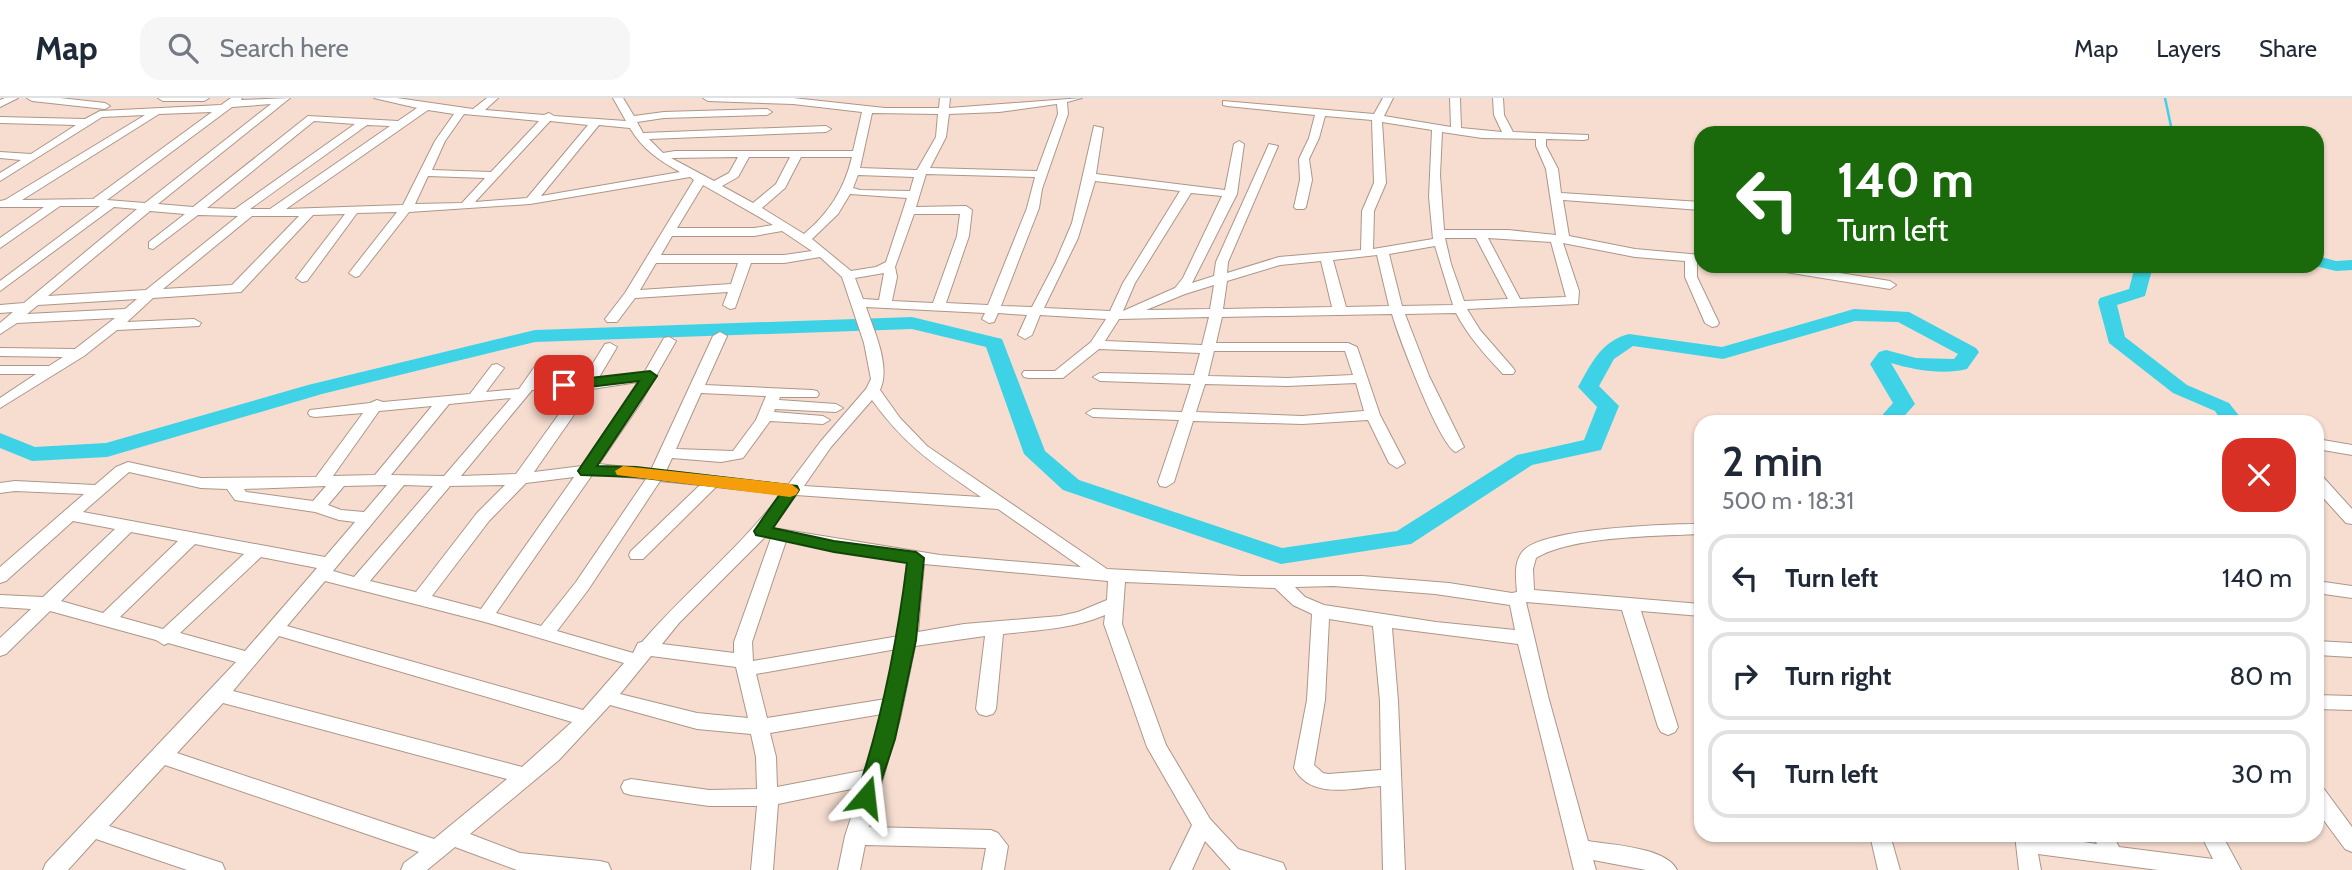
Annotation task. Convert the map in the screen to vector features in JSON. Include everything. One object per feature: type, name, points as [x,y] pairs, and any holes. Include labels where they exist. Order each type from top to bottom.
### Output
[{"type":"street","points":[[0,104],[13,98]]},
{"type":"street","points":[[32,98],[102,110],[156,113],[284,99]]},
{"type":"street","points":[[2,175],[87,122],[116,98]]},
{"type":"street","points":[[163,98],[204,98]]},
{"type":"street","points":[[190,110],[204,98]]},
{"type":"street","points":[[379,98],[461,111],[597,121],[631,122],[664,116],[767,112]]},
{"type":"street","points":[[476,112],[493,98]]},
{"type":"street","points":[[618,98],[640,136],[661,157],[754,208],[804,240],[848,275],[871,343],[878,379],[873,390],[826,444],[791,490],[771,533],[746,629],[745,665],[766,757],[768,797],[762,870]]},
{"type":"street","points":[[708,98],[789,99],[868,109],[944,111],[999,109],[1077,98]]},
{"type":"street","points":[[885,303],[891,277],[889,267],[922,172],[941,137],[945,98]]},
{"type":"street","points":[[1293,111],[1298,98]]},
{"type":"street","points":[[1367,254],[1368,211],[1380,183],[1377,119],[1388,98]]},
{"type":"street","points":[[1455,98],[1456,130]]},
{"type":"street","points":[[1498,98],[1499,115],[1509,136]]},
{"type":"street","points":[[5,325],[284,99]]},
{"type":"street","points":[[990,315],[1028,221],[1063,114],[1062,100]]},
{"type":"street","points":[[1226,120],[1227,100],[1482,135],[1584,137]]},
{"type":"street","points":[[96,202],[230,103]]},
{"type":"street","points":[[273,213],[425,107]]},
{"type":"street","points":[[804,240],[831,216],[849,190],[868,109]]},
{"type":"street","points":[[355,273],[406,207],[440,141],[461,111]]},
{"type":"street","points":[[3,205],[156,113]]},
{"type":"street","points":[[1300,207],[1306,180],[1304,159],[1314,138],[1320,114]]},
{"type":"street","points":[[465,206],[549,116]]},
{"type":"street","points":[[153,245],[312,118],[400,124]]},
{"type":"street","points":[[0,120],[87,122]]},
{"type":"street","points":[[0,404],[82,353],[245,211],[366,121]]},
{"type":"street","points":[[530,201],[597,121]]},
{"type":"street","points":[[1025,335],[1067,252],[1091,177],[1098,128]]},
{"type":"street","points":[[640,136],[826,129]]},
{"type":"street","points":[[1437,129],[1432,176],[1438,238],[1460,307],[1488,350],[1508,371]]},
{"type":"street","points":[[860,307],[885,303],[938,306],[990,315],[1038,311],[1122,315],[1396,310],[1573,301],[1560,239],[1558,196],[1551,163],[1541,146],[1541,136]]},
{"type":"street","points":[[1180,291],[1231,194],[1238,170],[1239,144]]},
{"type":"street","points":[[1166,482],[1209,348],[1217,314],[1222,262],[1273,146]]},
{"type":"street","points":[[661,157],[675,154],[857,154]]},
{"type":"street","points":[[714,186],[734,175],[745,154]]},
{"type":"street","points":[[754,208],[781,186],[797,154]]},
{"type":"street","points":[[0,155],[34,157]]},
{"type":"street","points":[[854,171],[1042,173]]},
{"type":"street","points":[[424,173],[495,175]]},
{"type":"street","points":[[3,205],[113,202],[193,211],[273,213],[465,206],[530,201],[695,177]]},
{"type":"street","points":[[612,319],[670,232],[695,177]]},
{"type":"street","points":[[1091,177],[1231,194]]},
{"type":"street","points":[[1122,315],[1129,283],[1187,189]]},
{"type":"street","points":[[849,190],[859,193],[914,195]]},
{"type":"street","points":[[1558,196],[1694,206]]},
{"type":"street","points":[[0,244],[58,202]]},
{"type":"street","points":[[0,288],[113,202]]},
{"type":"street","points":[[302,278],[354,209]]},
{"type":"street","points":[[908,211],[966,211],[963,236],[938,306]]},
{"type":"street","points":[[0,309],[29,304],[237,288],[309,212]]},
{"type":"street","points":[[670,232],[754,232],[783,227]]},
{"type":"street","points":[[1479,233],[1507,282],[1516,304]]},
{"type":"street","points":[[1028,373],[1058,375],[1096,345],[1122,315],[1222,276],[1279,261],[1382,252],[1438,238],[1479,233],[1560,239],[1635,253],[1694,258]]},
{"type":"street","points":[[1382,252],[1410,353],[1456,447]]},
{"type":"street","points":[[653,259],[784,259],[821,253]]},
{"type":"street","points":[[1326,256],[1340,311]]},
{"type":"street","points":[[730,305],[746,259]]},
{"type":"street","points":[[848,275],[889,267]]},
{"type":"street","points":[[1694,268],[1692,277],[1712,323]]},
{"type":"street","points":[[1838,273],[1890,285]]},
{"type":"street","points":[[631,294],[736,288]]},
{"type":"street","points":[[5,325],[128,313]]},
{"type":"street","points":[[115,326],[194,323]]},
{"type":"street","points":[[545,634],[582,586],[657,474],[720,336]]},
{"type":"street","points":[[485,616],[650,376],[669,341]]},
{"type":"street","points":[[1096,345],[1209,348],[1348,347],[1352,351],[1373,415],[1398,463]]},
{"type":"street","points":[[420,599],[483,517],[520,480],[587,385],[610,347]]},
{"type":"street","points":[[0,352],[82,353]]},
{"type":"street","points":[[358,584],[525,390],[543,365]]},
{"type":"street","points":[[475,397],[497,368]]},
{"type":"street","points":[[0,370],[53,370]]},
{"type":"street","points":[[315,413],[378,404],[444,401],[650,376]]},
{"type":"street","points":[[1100,377],[1287,382],[1360,379]]},
{"type":"street","points":[[697,389],[770,404],[823,420]]},
{"type":"street","points":[[873,390],[895,421],[922,449],[1116,581],[1113,624],[1157,747],[1203,825],[1238,863],[1275,870]]},
{"type":"street","points":[[667,453],[721,457],[738,455],[746,448],[770,404],[812,394]]},
{"type":"street","points":[[379,480],[444,401]]},
{"type":"street","points":[[321,481],[378,404]]},
{"type":"street","points":[[770,404],[836,408]]},
{"type":"street","points":[[1093,413],[1313,420],[1373,415]]},
{"type":"street","points":[[2324,445],[2352,450]]},
{"type":"street","points":[[0,577],[97,490],[128,467],[201,483],[232,484],[379,480],[448,480],[475,483],[520,480],[598,469],[791,490],[1002,504]]},
{"type":"street","points":[[54,870],[219,695],[400,480]]},
{"type":"street","points":[[317,507],[341,481]]},
{"type":"street","points":[[637,555],[713,481]]},
{"type":"street","points":[[232,484],[241,496],[317,507],[339,515],[367,519]]},
{"type":"street","points":[[0,488],[15,486],[97,490]]},
{"type":"street","points":[[2324,489],[2352,519]]},
{"type":"street","points":[[69,515],[257,551],[325,569],[358,584],[545,634],[640,654],[745,665],[907,640],[1081,618],[1115,603]]},
{"type":"street","points":[[0,649],[129,525]]},
{"type":"street","points":[[1585,870],[1525,638],[1521,597],[1525,565],[1535,549],[1559,542],[1694,530]]},
{"type":"street","points":[[771,533],[834,547],[916,558],[1108,575],[1256,582],[1346,580],[1521,597],[1694,610]]},
{"type":"street","points":[[412,870],[526,776],[587,719],[640,654],[771,533]]},
{"type":"street","points":[[105,621],[190,538]]},
{"type":"street","points":[[164,638],[257,551]]},
{"type":"street","points":[[849,870],[855,836],[885,739],[907,640],[916,558]]},
{"type":"street","points":[[1278,580],[1299,601],[1321,611],[1525,638]]},
{"type":"street","points":[[2324,588],[2352,592]]},
{"type":"street","points":[[0,601],[48,604],[164,638],[249,659]]},
{"type":"street","points":[[1630,606],[1668,727]]},
{"type":"street","points":[[1321,611],[1316,700],[1304,768],[1317,780],[1328,782],[1390,777]]},
{"type":"street","points":[[1382,621],[1389,701],[1394,870]]},
{"type":"street","points":[[986,709],[995,628]]},
{"type":"street","points":[[276,629],[587,719]]},
{"type":"street","points":[[2324,648],[2352,650]]},
{"type":"street","points":[[219,695],[526,776]]},
{"type":"street","points":[[605,697],[697,721],[760,727],[892,705]]},
{"type":"street","points":[[2324,701],[2352,703]]},
{"type":"street","points":[[162,756],[444,843],[520,862],[589,869]]},
{"type":"street","points":[[631,787],[709,798],[768,797],[872,777]]},
{"type":"street","points":[[2324,804],[2352,842]]},
{"type":"street","points":[[1181,870],[1203,825]]},
{"type":"street","points":[[92,829],[214,870]]},
{"type":"street","points":[[855,836],[991,839],[997,846],[993,870]]},
{"type":"street","points":[[1882,842],[1889,870]]},
{"type":"street","points":[[2026,842],[2030,870]]},
{"type":"street","points":[[2075,842],[2108,844],[2230,870]]},
{"type":"street","points":[[2215,842],[2230,870]]},
{"type":"street","points":[[1580,849],[1645,859],[1666,870]]},
{"type":"waterway","points":[[2165,98],[2171,126]]},
{"type":"waterway","points":[[2324,263],[2336,266],[2352,265]]},
{"type":"waterway","points":[[2142,273],[2138,292],[2107,302],[2116,339],[2180,389],[2222,407],[2228,415]]},
{"type":"waterway","points":[[0,440],[32,454],[107,450],[315,389],[535,336],[912,323],[995,343],[1035,454],[1071,485],[1281,556],[1403,538],[1525,460],[1593,445],[1608,406],[1588,387],[1606,355],[1629,340],[1723,353],[1854,315],[1902,316],[1969,352],[1960,365],[1916,364],[1886,356],[1880,364],[1904,404],[1894,415]]},
{"type":"slow traffic","points":[[623,471],[791,490],[790,492]]},
{"type":"route","points":[[564,385],[587,385],[650,376],[586,471],[598,469],[636,472],[791,490],[762,531],[834,547],[916,558],[907,640],[885,739],[866,797]]}]
